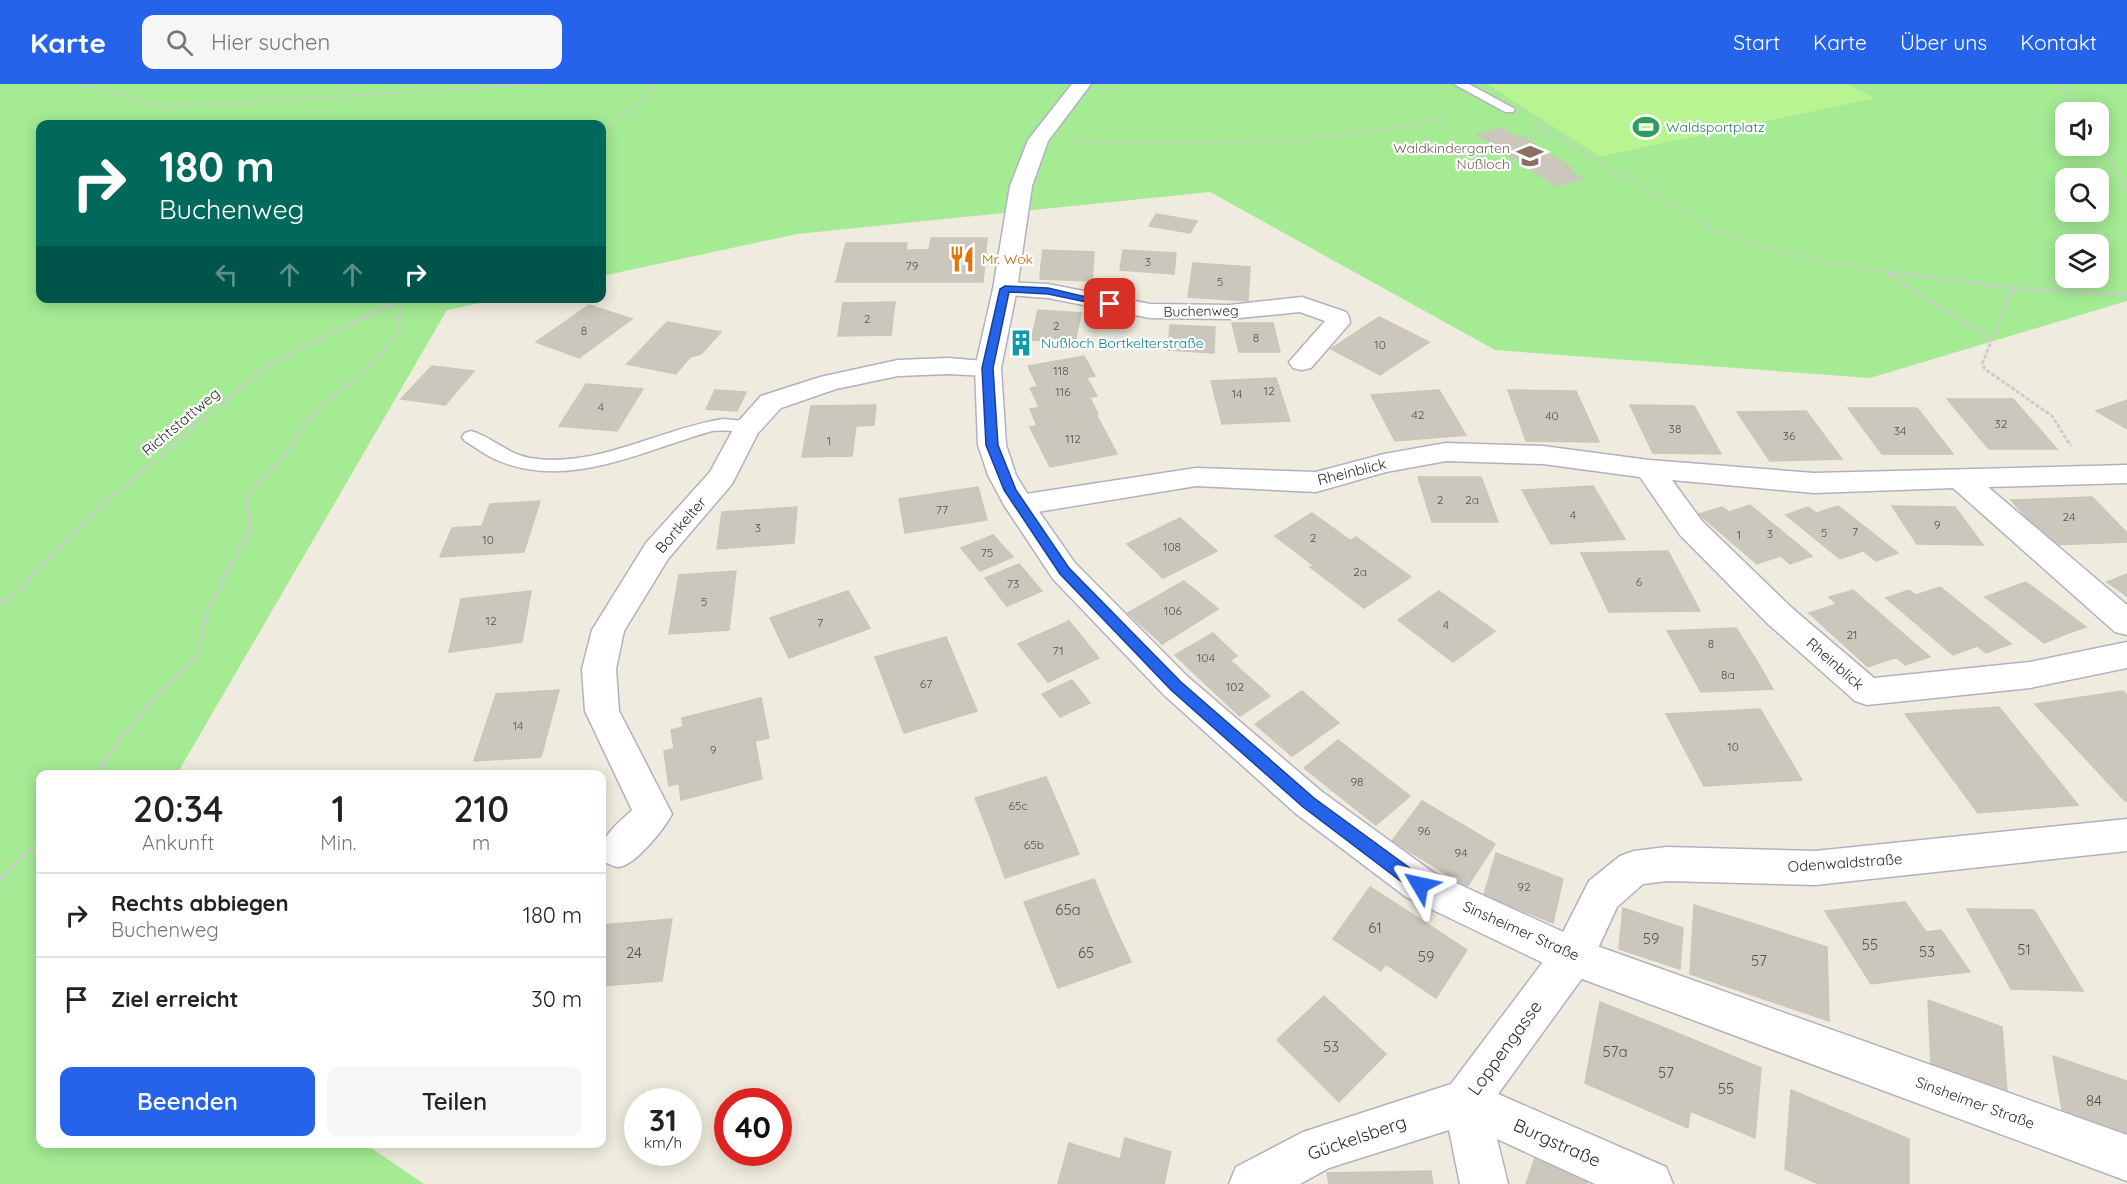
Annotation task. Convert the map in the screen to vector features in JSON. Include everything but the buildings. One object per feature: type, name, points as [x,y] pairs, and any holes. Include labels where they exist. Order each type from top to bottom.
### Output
[{"type":"street","name":"Sinsheimer Straße","points":[[1082,84],[1038,140],[1021,186],[1005,289],[988,368],[992,445],[1002,475],[1019,505],[1064,571],[1176,686],[1308,802],[1420,885],[1573,956],[2127,1158]]},
{"type":"street","name":"Buchenweg","points":[[1005,289],[1048,291],[1150,311],[1229,312],[1267,306],[1302,304],[1337,317],[1337,323],[1302,362]]},
{"type":"street","name":"Bortkelter","points":[[618,850],[653,814],[602,711],[599,669],[608,630],[657,551],[722,477],[749,426],[771,402],[829,383],[898,368],[948,366],[988,368]]},
{"type":"street","name":"Rheinblick","points":[[1019,505],[1196,477],[1316,482],[1384,463],[1446,452],[1543,455],[1649,469],[1814,483],[2127,474]]},
{"type":"street","name":"Rheinblick","points":[[1649,469],[1691,528],[1780,616],[1867,692],[2030,675],[2127,655]]},
{"type":"street","points":[[1959,478],[2127,623]]},
{"type":"street","name":"Odenwaldstraße","points":[[1573,956],[1603,894],[1634,868],[1667,864],[1815,868],[2127,835]]},
{"type":"street","name":"Loppengasse","points":[[1484,1184],[1465,1102],[1573,956]]},
{"type":"street","name":"Gückelsberg","points":[[1253,1184],[1319,1148],[1465,1102]]},
{"type":"street","name":"Burgstraße","points":[[1465,1102],[1648,1184]]},
{"type":"lane","points":[[1460,84],[1509,109]]},
{"type":"lane","points":[[471,437],[504,456],[548,466],[582,464],[711,426],[723,424],[749,426]]},
{"type":"path","points":[[80,84],[165,107],[541,84]]},
{"type":"path","points":[[606,131],[657,84]]},
{"type":"path","points":[[2059,84],[2075,102]]},
{"type":"path","points":[[1509,109],[1702,223],[1746,242],[1800,256],[1884,272],[2013,288],[2127,295]]},
{"type":"path","points":[[1038,140],[1201,143],[1306,138],[1406,125],[1443,116]]},
{"type":"path","points":[[1528,138],[1551,133]]},
{"type":"path","points":[[2108,156],[2115,163],[2121,181],[2127,189]]},
{"type":"path","points":[[1884,272],[1991,339]]},
{"type":"path","points":[[2013,288],[1983,364],[1985,369],[2052,416],[2057,424]]},
{"type":"path","name":"Richtstattweg","points":[[0,604],[18,591],[95,511],[264,368],[303,346],[397,303]]},
{"type":"path","points":[[100,770],[117,743],[163,689],[197,656],[207,610],[250,529],[247,494],[281,462],[310,416],[369,367],[398,333],[401,303]]},
{"type":"path","points":[[0,881],[8,870],[36,846]]},
{"type":"green space","points":[[0,84],[1488,84],[1600,156],[1874,98],[1845,84],[2127,84],[2127,301],[1870,378],[1495,350],[1210,192],[797,234],[606,275],[606,120],[36,120],[36,303],[480,303],[447,310],[179,770],[36,770],[36,1148],[371,1148],[424,1184],[0,1184]]},
{"type":"green space","name":"Waldsportplatz","points":[[1488,84],[1845,84],[1875,98],[1600,156]]},
{"type":"place","name":"Waldsportplatz","points":[[1646,127]]},
{"type":"place","name":"Waldkindergarten Nußloch","points":[[1530,156]]},
{"type":"place","name":"Mr. Wok","points":[[962,259]]},
{"type":"place","name":"Nußloch Bortkelterstraße","points":[[1021,343]]},
{"type":"route","points":[[1110,304],[1048,291],[1005,289],[988,368],[992,445],[1002,475],[1019,505],[1064,571],[1176,686],[1308,802],[1420,885]]}]
